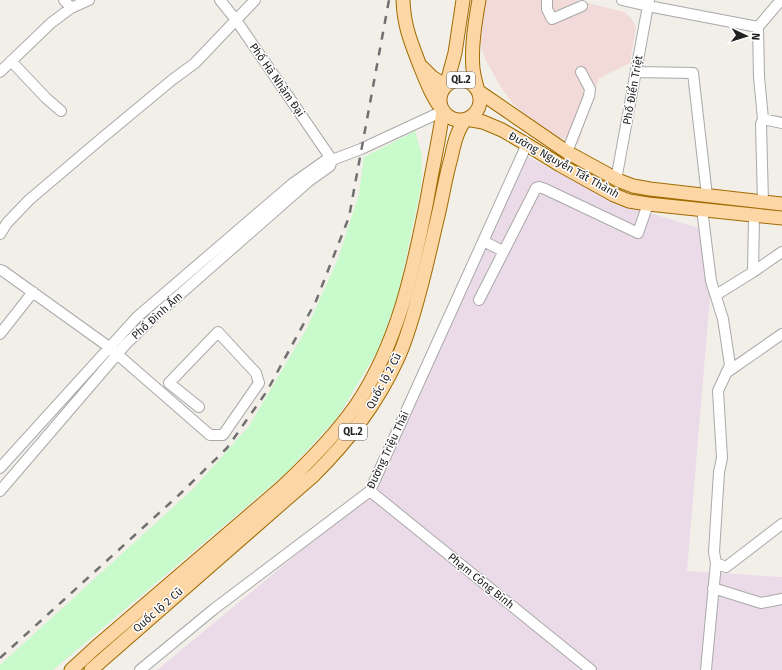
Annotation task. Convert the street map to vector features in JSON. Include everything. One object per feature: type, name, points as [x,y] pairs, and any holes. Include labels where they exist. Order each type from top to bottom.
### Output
[{"type":"main road","points":[[403,0],[406,26],[410,41],[430,92],[437,104],[448,116],[453,119],[466,119]]},
{"type":"main road","name":"QL.2","points":[[443,111],[440,98],[446,86],[455,53],[463,0]]},
{"type":"main road","name":"QL.2","points":[[466,119],[475,114],[480,98],[473,70],[474,41],[479,0]]},
{"type":"main road","points":[[420,65],[432,77],[446,86]]},
{"type":"main road","name":"QL.2","points":[[446,86],[454,81],[463,80],[472,84],[478,91]]},
{"type":"main road","name":"Đường Nguyễn Tất Thành","points":[[478,91],[567,152],[616,180],[644,188],[782,204]]},
{"type":"main road","name":"Quốc lộ 2 Cũ","points":[[71,670],[280,489],[328,442],[357,404],[385,354],[401,309],[418,244],[443,111]]},
{"type":"main road","name":"Đường Nguyễn Tất Thành","points":[[466,119],[483,122],[492,126],[614,195],[629,200],[648,204],[782,218]]},
{"type":"main road","name":"Quốc lộ 2 Cũ","points":[[90,670],[314,474],[345,442],[370,408],[398,359],[414,313],[431,246],[451,155],[460,128],[466,119]]},
{"type":"street","points":[[64,0],[71,8]]},
{"type":"street","points":[[0,72],[51,23],[71,8],[89,0]]},
{"type":"street","name":"Phố Hà Nhậm Đại","points":[[220,0],[236,20],[332,160]]},
{"type":"street","points":[[0,234],[7,223],[29,200],[172,80],[195,63],[255,0]]},
{"type":"street","points":[[547,0],[547,9],[552,19],[582,6]]},
{"type":"street","points":[[622,0],[648,3],[758,27]]},
{"type":"street","points":[[763,202],[761,124],[763,120],[759,77],[758,27],[781,0]]},
{"type":"street","name":"Phố Điển Triệt","points":[[616,180],[648,3]]},
{"type":"street","points":[[11,62],[46,98],[61,111]]},
{"type":"street","points":[[567,152],[589,96],[590,89],[581,72]]},
{"type":"street","points":[[636,72],[693,73],[707,196]]},
{"type":"street","name":"Phố Đình Ấm","points":[[0,468],[137,316],[292,184],[326,160],[332,160],[362,149],[443,111]]},
{"type":"street","points":[[763,120],[782,123]]},
{"type":"street","name":"Đường Triệu Thái","points":[[140,670],[214,609],[370,491],[526,144]]},
{"type":"street","name":"Phố Đình Ấm","points":[[0,491],[126,344],[153,318],[309,181],[330,166],[332,160]]},
{"type":"street","points":[[479,300],[535,190],[539,187],[638,232],[648,204]]},
{"type":"street","points":[[703,210],[712,281],[723,319],[730,365],[718,391],[722,458],[719,472],[714,552],[716,562],[706,670]]},
{"type":"street","points":[[754,216],[754,272]]},
{"type":"street","points":[[483,241],[503,251]]},
{"type":"street","points":[[716,296],[782,252]]},
{"type":"street","points":[[0,270],[109,347],[210,435],[223,435],[259,383],[256,373],[218,332],[169,383],[199,407]]},
{"type":"street","points":[[0,334],[33,292]]},
{"type":"street","points":[[726,373],[782,334]]},
{"type":"street","name":"Phạm Công Bình","points":[[370,491],[591,670]]},
{"type":"street","points":[[716,562],[726,567],[782,524]]},
{"type":"street","points":[[713,588],[760,604],[782,599]]},
{"type":"shaded area","points":[[485,0],[576,0],[624,12],[631,18],[636,27],[630,63],[599,78],[578,144],[561,138],[522,113],[502,89],[484,56],[481,46]]},
{"type":"shaded area","points":[[528,157],[615,202],[702,229],[710,297],[687,571],[782,577],[782,670],[157,670],[370,494]]},
{"type":"green space","points":[[415,131],[422,156],[421,187],[398,295],[378,350],[337,418],[286,473],[53,670],[0,670],[0,665],[193,489],[249,426],[306,330],[338,259],[359,194],[364,157]]},
{"type":"railway","points":[[0,658],[181,493],[227,448],[267,391],[316,301],[349,217],[389,0]]}]
